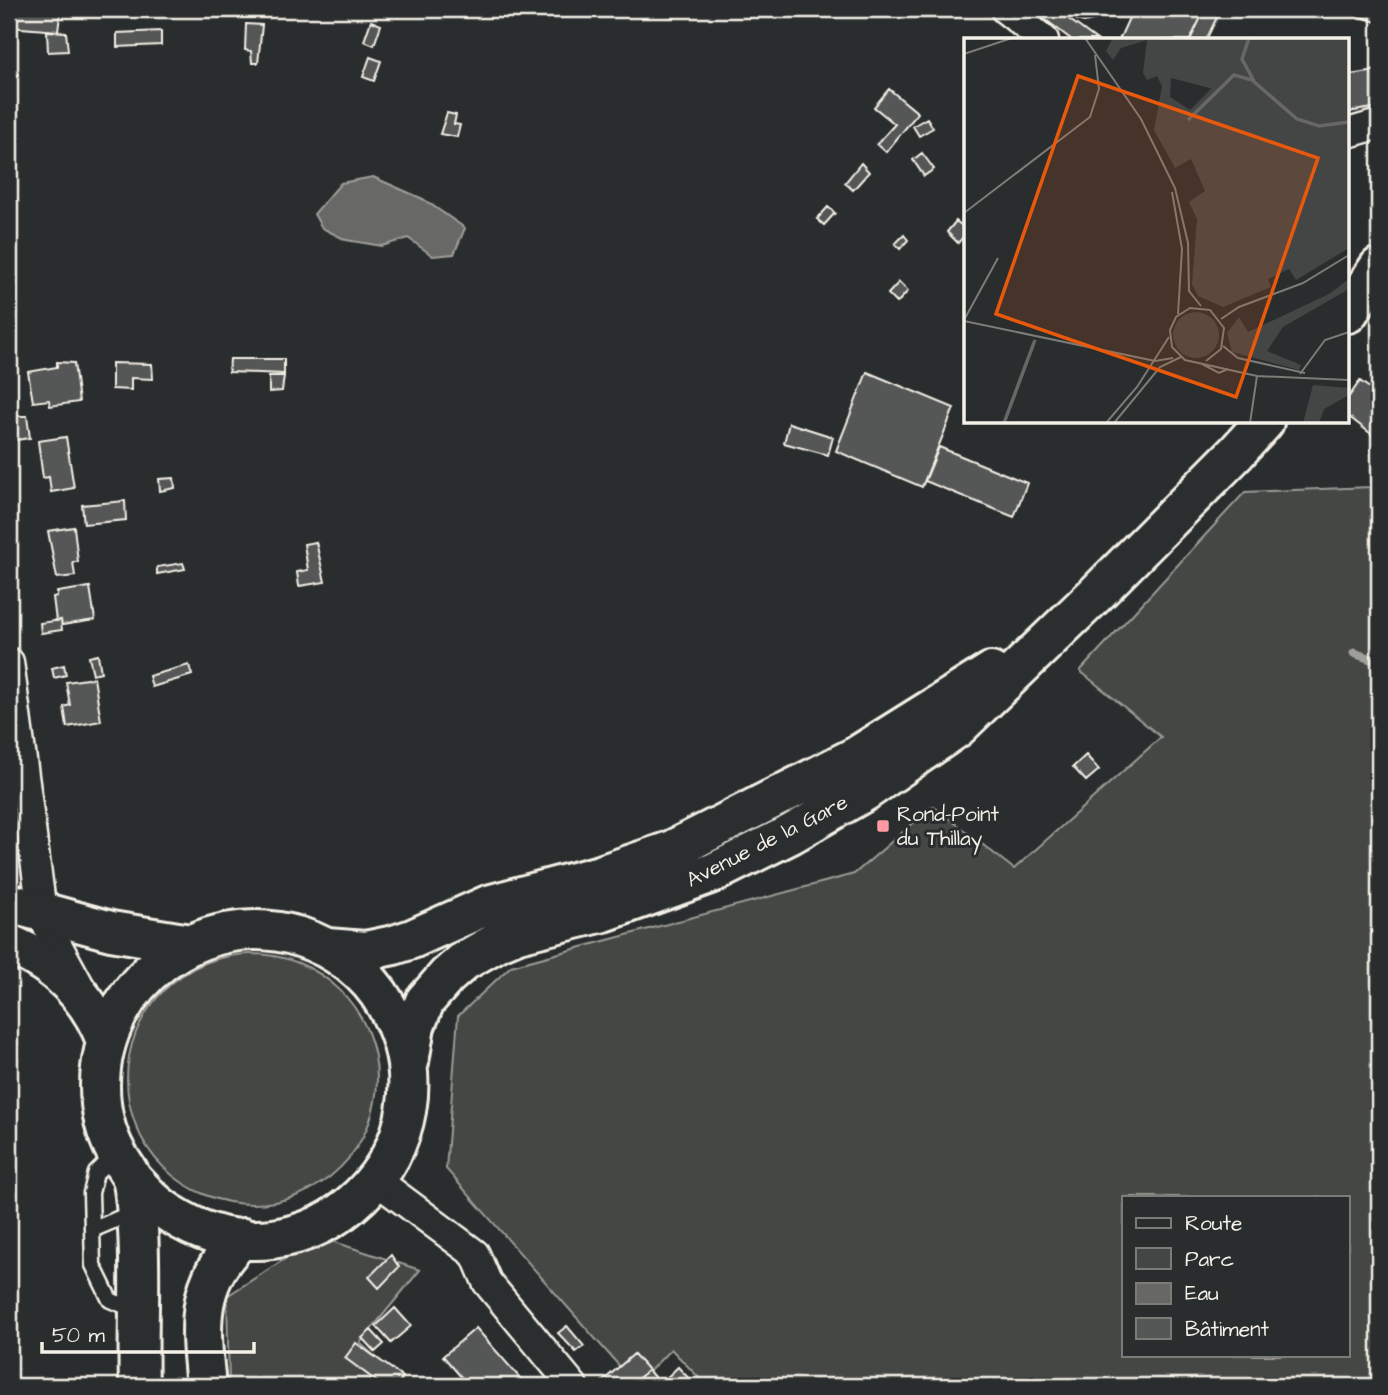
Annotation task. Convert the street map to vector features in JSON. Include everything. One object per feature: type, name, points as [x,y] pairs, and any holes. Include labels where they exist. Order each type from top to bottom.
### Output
[{"type":"main road","points":[[1350,277],[1379,243]]},
{"type":"main road","points":[[1350,310],[1379,267]]},
{"type":"main road","name":"Avenue de la Gare","points":[[1121,570],[1233,424]]},
{"type":"main road","name":"Avenue de la Gare","points":[[408,1067],[415,1026],[425,1001],[464,961],[518,933],[604,912],[690,883],[790,834],[864,792],[957,728],[1121,570],[1262,424]]},
{"type":"main road","name":"Avenue de la Gare","points":[[327,948],[365,951],[394,945],[488,905],[600,875],[670,851],[855,757],[906,728],[1063,625]]},
{"type":"main road","points":[[25,907],[111,931],[190,944]]},
{"type":"main road","points":[[99,1025],[123,1003],[145,975],[174,952],[229,932],[269,930],[289,934],[327,948],[366,978],[395,1019],[408,1067],[408,1097],[403,1127],[392,1154],[376,1180],[359,1198],[339,1214],[317,1226],[280,1237],[224,1236],[188,1224],[156,1204],[128,1181]]},
{"type":"main road","points":[[9,944],[48,966],[74,986],[99,1025],[100,1086],[108,1132],[128,1181],[139,1238],[139,1386]]},
{"type":"main road","points":[[206,1386],[202,1338],[204,1300],[218,1264],[226,1252],[243,1238]]},
{"type":"street","points":[[1005,9],[1041,38]]},
{"type":"street","points":[[1350,132],[1379,124]]},
{"type":"street","points":[[9,662],[25,907],[49,930],[99,1025]]},
{"type":"street","points":[[376,1180],[475,1254],[486,1282],[573,1386]]},
{"type":"lane","points":[[92,1230],[128,1181],[96,1173],[91,1193],[92,1230],[93,1265],[110,1300],[137,1310]]},
{"type":"green space","points":[[1379,485],[1379,1386],[707,1386],[671,1349],[636,1385],[446,1169],[458,1016],[511,966],[854,874],[933,806],[1014,869],[1161,737],[1080,671],[1245,492]]},
{"type":"green space","points":[[252,954],[300,964],[321,975],[340,991],[356,1010],[367,1031],[377,1079],[367,1127],[356,1148],[340,1167],[321,1183],[300,1194],[252,1204],[204,1194],[183,1183],[164,1167],[148,1148],[137,1127],[127,1079],[137,1031],[148,1010],[164,991],[183,975],[204,964]]},
{"type":"green space","points":[[319,1237],[420,1270],[360,1343],[408,1386],[229,1386],[227,1296]]},
{"type":"water","points":[[373,177],[423,199],[465,228],[454,254],[433,256],[408,238],[382,246],[346,240],[322,228],[314,214],[341,183]]},
{"type":"building","points":[[9,9],[61,9],[58,31],[9,27]]},
{"type":"building","points":[[1050,9],[1055,9],[1094,38],[1069,38],[1042,17]]},
{"type":"building","points":[[1067,9],[1105,9],[1097,19],[1084,22],[1077,20]]},
{"type":"building","points":[[1133,9],[1205,9],[1191,38],[1120,38]]},
{"type":"building","points":[[1205,9],[1221,9],[1207,38],[1191,38]]},
{"type":"building","points":[[1338,9],[1379,9],[1379,23]]},
{"type":"building","points":[[371,21],[381,25],[374,45],[364,41]]},
{"type":"building","points":[[246,24],[262,25],[258,63],[252,63],[251,51],[245,50]]},
{"type":"building","points":[[47,31],[66,32],[68,51],[48,52]]},
{"type":"building","points":[[161,31],[161,45],[117,47],[117,33]]},
{"type":"building","points":[[370,57],[381,61],[374,81],[363,77]]},
{"type":"building","points":[[1379,68],[1379,107],[1350,112],[1350,75]]},
{"type":"building","points":[[9,88],[12,88],[16,129],[9,130]]},
{"type":"building","points":[[889,89],[918,113],[886,152],[877,144],[895,124],[874,107]]},
{"type":"building","points":[[447,113],[456,115],[454,124],[460,125],[457,137],[440,134]]},
{"type":"building","points":[[927,118],[933,128],[919,136],[913,126]]},
{"type":"building","points":[[922,153],[934,169],[924,176],[913,160]]},
{"type":"building","points":[[861,163],[869,172],[853,190],[845,183]]},
{"type":"building","points":[[828,207],[835,213],[824,225],[817,219]]},
{"type":"building","points":[[956,221],[964,227],[964,236],[958,243],[947,232]]},
{"type":"building","points":[[904,235],[908,240],[900,249],[895,244]]},
{"type":"building","points":[[899,282],[908,291],[897,303],[888,294]]},
{"type":"building","points":[[230,359],[284,359],[284,374],[229,372]]},
{"type":"building","points":[[57,362],[74,363],[79,402],[50,406],[49,400],[33,402],[28,372],[57,367]]},
{"type":"building","points":[[112,363],[152,364],[153,379],[131,378],[131,390],[112,389]]},
{"type":"building","points":[[867,372],[954,408],[922,487],[836,451]]},
{"type":"building","points":[[269,376],[284,376],[282,391],[269,392]]},
{"type":"building","points":[[1360,381],[1379,395],[1379,440],[1350,418],[1350,395]]},
{"type":"building","points":[[12,416],[27,416],[30,438],[16,440]]},
{"type":"building","points":[[789,423],[833,437],[828,455],[784,443]]},
{"type":"building","points":[[66,437],[74,488],[51,492],[49,477],[43,478],[38,441]]},
{"type":"building","points":[[939,447],[1027,483],[1014,517],[925,481]]},
{"type":"building","points":[[174,478],[175,488],[160,491],[159,479]]},
{"type":"building","points":[[125,501],[126,520],[84,524],[82,505]]},
{"type":"building","points":[[74,527],[78,562],[73,562],[75,576],[57,578],[48,531]]},
{"type":"building","points":[[316,542],[325,582],[299,586],[297,572],[308,570],[304,544]]},
{"type":"building","points":[[183,563],[185,569],[157,574],[157,567]]},
{"type":"building","points":[[90,587],[95,620],[62,625],[61,620],[56,621],[53,597],[57,596],[57,592]]},
{"type":"building","points":[[61,620],[62,630],[41,633],[40,623]]},
{"type":"building","points":[[98,655],[101,672],[93,674],[89,657]]},
{"type":"building","points":[[64,665],[66,675],[54,678],[52,668]]},
{"type":"building","points":[[189,665],[192,675],[152,687],[149,676]]},
{"type":"building","points":[[94,678],[101,721],[67,727],[64,707],[70,705],[66,682]]},
{"type":"building","points":[[1086,755],[1099,770],[1086,781],[1073,767]]},
{"type":"building","points":[[391,1255],[399,1267],[379,1288],[369,1277]]},
{"type":"building","points":[[395,1308],[411,1326],[391,1343],[376,1326]]},
{"type":"building","points":[[567,1326],[584,1346],[576,1352],[558,1333]]},
{"type":"building","points":[[476,1328],[527,1386],[469,1386],[443,1356]]},
{"type":"building","points":[[371,1330],[384,1344],[375,1352],[362,1338]]},
{"type":"building","points":[[356,1343],[403,1377],[396,1386],[383,1386],[345,1358]]},
{"type":"building","points":[[634,1354],[648,1370],[630,1386],[597,1386]]},
{"type":"building","points":[[678,1367],[696,1386],[660,1384]]},
{"type":"building","points":[[648,1370],[662,1386],[630,1386]]},
{"type":"waterway","points":[[1354,653],[1379,662]]},
{"type":"place","name":"Rond-Point du Thillay","points":[[883,826]]}]
